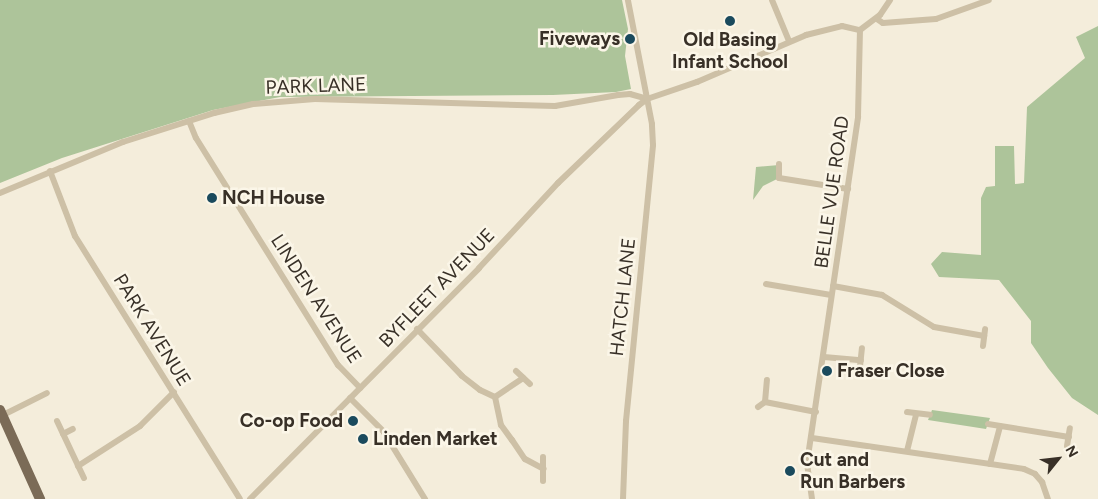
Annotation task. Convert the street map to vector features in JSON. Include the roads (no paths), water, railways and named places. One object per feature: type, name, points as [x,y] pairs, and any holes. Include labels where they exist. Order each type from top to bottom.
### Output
[{"type":"main road","points":[[2,413],[40,499]]},
{"type":"street","name":"HATCH LANE","points":[[623,499],[630,370],[652,165],[652,124],[628,0]]},
{"type":"street","points":[[772,0],[789,41]]},
{"type":"street","points":[[647,100],[697,82],[789,41],[842,26],[860,30],[877,19],[887,8],[890,0]]},
{"type":"street","points":[[877,19],[884,23],[936,19],[989,0]]},
{"type":"street","name":"BELLE VUE ROAD","points":[[812,499],[807,463],[858,116],[860,30]]},
{"type":"street","name":"PARK LANE","points":[[0,193],[123,142],[188,120],[253,104],[281,100],[370,99],[555,106],[624,95],[638,96],[647,100]]},
{"type":"street","name":"BYFLEET AVENUE","points":[[250,499],[479,268],[600,141],[624,117],[647,100]]},
{"type":"street","name":"LINDEN AVENUE","points":[[188,120],[196,138],[338,365],[360,388]]},
{"type":"street","points":[[779,164],[779,178],[848,189]]},
{"type":"street","name":"PARK AVENUE","points":[[50,171],[76,236],[240,499]]},
{"type":"street","points":[[766,284],[831,295]]},
{"type":"street","points":[[833,286],[882,294],[934,327],[984,336]]},
{"type":"street","points":[[417,329],[462,376],[480,390],[495,397]]},
{"type":"street","points":[[983,346],[985,329]]},
{"type":"street","points":[[858,376],[862,348]]},
{"type":"street","points":[[824,357],[860,360]]},
{"type":"street","points":[[516,371],[530,384]]},
{"type":"street","points":[[495,397],[522,378]]},
{"type":"street","points":[[765,402],[768,380]]},
{"type":"street","points":[[78,466],[140,426],[174,392]]},
{"type":"street","points":[[2,413],[46,393]]},
{"type":"street","points":[[495,397],[501,425],[525,459],[544,469]]},
{"type":"street","points":[[350,398],[383,431],[425,499]]},
{"type":"street","points":[[758,407],[765,402],[816,412]]},
{"type":"street","points":[[907,412],[930,415]]},
{"type":"street","points":[[907,451],[916,414]]},
{"type":"street","points":[[57,421],[84,478]]},
{"type":"street","points":[[988,424],[1068,437]]},
{"type":"street","points":[[990,464],[1000,426]]},
{"type":"street","points":[[63,434],[73,428]]},
{"type":"street","points":[[1067,446],[1070,428]]},
{"type":"street","points":[[812,438],[1024,469],[1035,474],[1042,482],[1048,499]]},
{"type":"street","points":[[543,457],[543,481]]},
{"type":"place","name":"Old Basing Infant School","points":[[730,21]]},
{"type":"place","name":"Fiveways","points":[[630,39]]},
{"type":"place","name":"NCH House","points":[[212,198]]},
{"type":"place","name":"Fraser Close","points":[[827,371]]},
{"type":"place","name":"Co-op Food","points":[[353,421]]},
{"type":"place","name":"Linden Market","points":[[363,439]]},
{"type":"place","name":"Cut and Run Barbers","points":[[790,471]]}]
